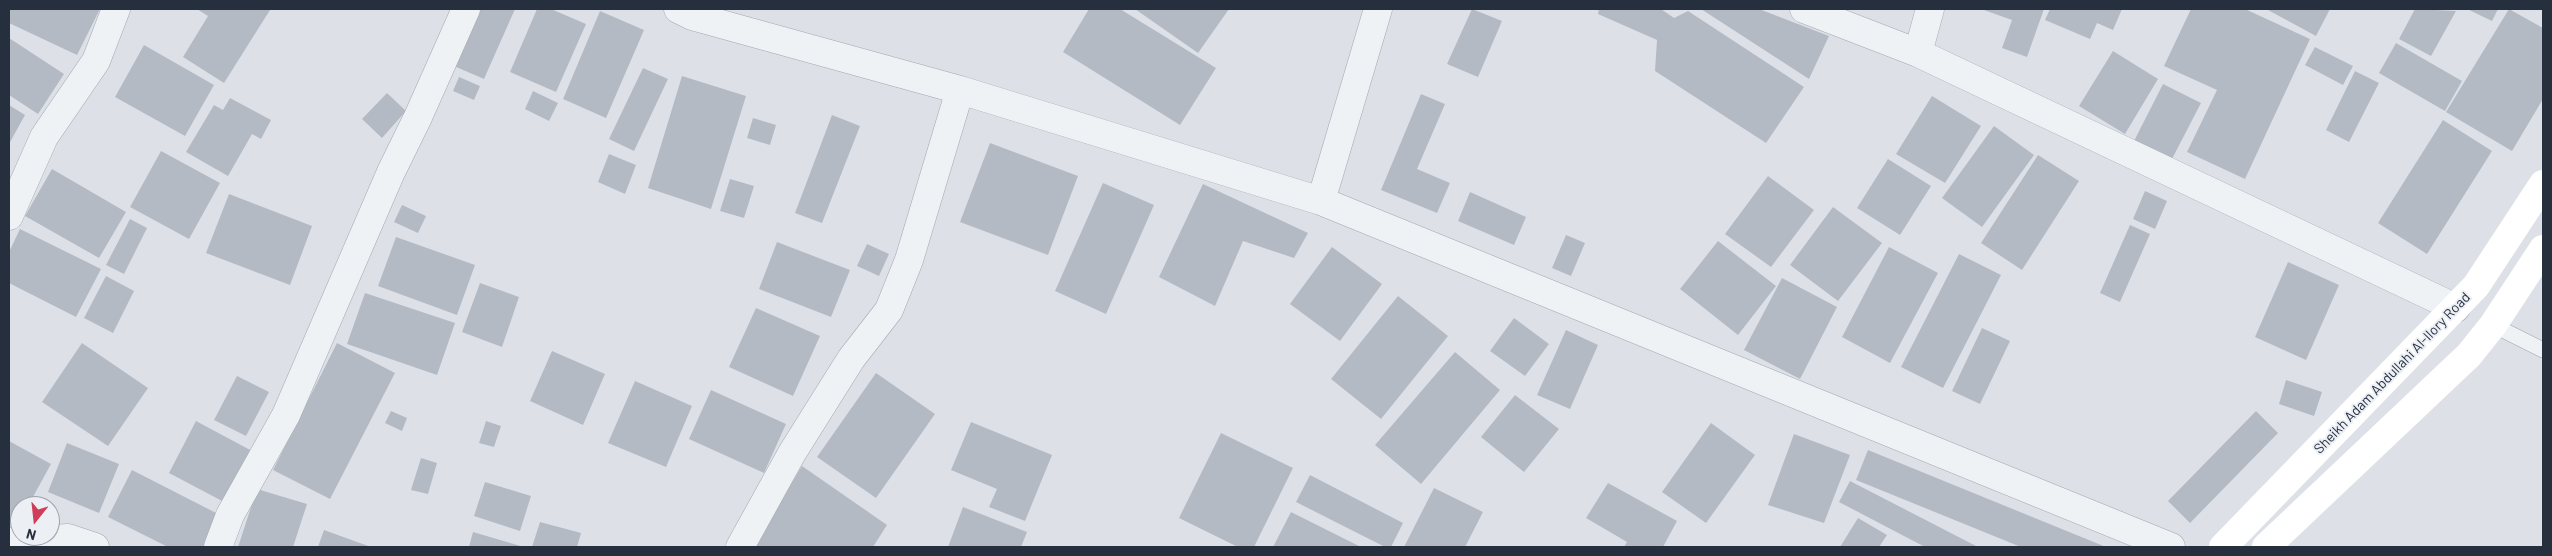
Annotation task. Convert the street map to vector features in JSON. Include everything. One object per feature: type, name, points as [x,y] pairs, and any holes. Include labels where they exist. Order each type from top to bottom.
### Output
[{"type":"street","points":[[9,216],[44,137],[96,61],[116,9]]},
{"type":"street","points":[[218,547],[230,515],[286,415],[391,172],[418,117],[466,9]]},
{"type":"street","points":[[678,9],[692,16],[960,90],[1321,201],[2171,547]]},
{"type":"street","points":[[1321,201],[1378,9]]},
{"type":"street","points":[[1804,9],[1918,53],[2456,308]]},
{"type":"street","points":[[1918,53],[1930,9]]},
{"type":"street","points":[[740,547],[792,453],[851,359],[889,310],[909,260],[960,90]]},
{"type":"street","name":"Sheikh Adam Abdullahi Al-Ilory Road","points":[[2222,547],[2476,286],[2543,184]]},
{"type":"street","points":[[2266,547],[2469,355],[2493,325],[2543,248]]},
{"type":"street","points":[[9,542],[68,538],[95,547]]},
{"type":"lane","points":[[2493,325],[2543,350]]},
{"type":"building","points":[[9,9],[100,9],[77,55],[9,23]]},
{"type":"building","points":[[197,9],[270,10],[224,83],[183,57],[208,16]]},
{"type":"building","points":[[479,9],[515,9],[484,79],[454,66]]},
{"type":"building","points":[[537,9],[551,9],[586,24],[556,92],[510,72]]},
{"type":"building","points":[[1089,9],[1120,9],[1216,68],[1180,125],[1063,52]]},
{"type":"building","points":[[1135,9],[1229,9],[1198,53]]},
{"type":"building","points":[[1472,9],[1502,21],[1478,77],[1447,64]]},
{"type":"building","points":[[1599,9],[1661,9],[1674,18],[1688,11],[1804,87],[1766,143],[1655,71],[1657,40],[1598,14]]},
{"type":"building","points":[[1701,9],[1759,9],[1829,36],[1809,79]]},
{"type":"building","points":[[1981,9],[2044,9],[2027,57],[2002,48],[2012,20]]},
{"type":"building","points":[[2050,9],[2122,9],[2113,30],[2097,23],[2090,39],[2045,20]]},
{"type":"building","points":[[2191,9],[2245,9],[2310,39],[2245,179],[2187,152],[2217,90],[2164,66]]},
{"type":"building","points":[[2268,9],[2330,9],[2316,36]]},
{"type":"building","points":[[2415,9],[2456,11],[2431,56],[2399,39]]},
{"type":"building","points":[[2467,9],[2498,9],[2492,21]]},
{"type":"building","points":[[2509,9],[2543,28],[2543,99],[2512,151],[2446,112]]},
{"type":"building","points":[[600,11],[644,30],[606,118],[563,99]]},
{"type":"building","points":[[9,38],[64,74],[38,114],[9,95]]},
{"type":"building","points":[[2396,43],[2462,81],[2445,111],[2379,73]]},
{"type":"building","points":[[144,45],[214,85],[185,136],[115,97]]},
{"type":"building","points":[[2315,47],[2353,66],[2343,85],[2305,65]]},
{"type":"building","points":[[2113,51],[2158,79],[2125,134],[2079,106]]},
{"type":"building","points":[[643,68],[668,79],[634,151],[609,139]]},
{"type":"building","points":[[2355,71],[2379,83],[2349,142],[2326,130]]},
{"type":"building","points":[[682,76],[746,96],[711,209],[648,188]]},
{"type":"building","points":[[459,77],[480,86],[474,100],[453,91]]},
{"type":"building","points":[[2163,84],[2201,103],[2172,159],[2134,141]]},
{"type":"building","points":[[533,91],[558,103],[549,121],[525,109]]},
{"type":"building","points":[[387,93],[406,111],[382,138],[362,119]]},
{"type":"building","points":[[1421,94],[1445,104],[1417,169],[1450,183],[1437,213],[1381,190]]},
{"type":"building","points":[[1932,96],[1981,126],[1945,183],[1896,154]]},
{"type":"building","points":[[230,98],[271,120],[261,139],[252,134],[228,176],[186,152],[214,105],[223,110]]},
{"type":"building","points":[[9,105],[25,115],[9,144]]},
{"type":"building","points":[[832,115],[860,126],[822,223],[795,213]]},
{"type":"building","points":[[753,118],[776,125],[770,145],[747,138]]},
{"type":"building","points":[[2443,120],[2492,151],[2427,254],[2378,223]]},
{"type":"building","points":[[1994,126],[2034,155],[1982,227],[1942,198]]},
{"type":"building","points":[[990,143],[1078,176],[1048,255],[960,222]]},
{"type":"building","points":[[161,151],[220,183],[189,239],[130,207]]},
{"type":"building","points":[[609,154],[636,165],[625,194],[598,182]]},
{"type":"building","points":[[2038,155],[2079,181],[2022,270],[1981,243]]},
{"type":"building","points":[[1888,159],[1931,186],[1900,235],[1857,208]]},
{"type":"building","points":[[52,169],[126,212],[99,258],[25,216]]},
{"type":"building","points":[[1768,176],[1814,210],[1771,267],[1725,234]]},
{"type":"building","points":[[730,179],[754,186],[744,218],[720,211]]},
{"type":"building","points":[[1103,183],[1154,205],[1106,314],[1055,291]]},
{"type":"building","points":[[1203,184],[1308,233],[1294,258],[1243,241],[1215,306],[1159,277]]},
{"type":"building","points":[[2145,191],[2167,201],[2155,229],[2133,219]]},
{"type":"building","points":[[1470,192],[1526,217],[1514,245],[1458,221]]},
{"type":"building","points":[[229,194],[312,226],[290,285],[206,253]]},
{"type":"building","points":[[402,205],[426,216],[418,233],[394,222]]},
{"type":"building","points":[[1833,207],[1882,243],[1838,301],[1790,265]]},
{"type":"building","points":[[130,219],[147,228],[124,274],[106,265]]},
{"type":"building","points":[[2130,225],[2150,234],[2120,302],[2100,293]]},
{"type":"building","points":[[20,229],[101,269],[76,317],[9,283],[9,252]]},
{"type":"building","points":[[1566,235],[1585,243],[1571,276],[1552,268]]},
{"type":"building","points":[[396,237],[475,265],[457,315],[378,286]]},
{"type":"building","points":[[1718,241],[1776,286],[1738,335],[1680,289]]},
{"type":"building","points":[[777,242],[850,270],[831,317],[759,289]]},
{"type":"building","points":[[867,244],[889,254],[879,276],[857,266]]},
{"type":"building","points":[[1332,247],[1382,284],[1340,341],[1290,304]]},
{"type":"building","points":[[1889,247],[1938,273],[1890,363],[1842,337]]},
{"type":"building","points":[[1959,254],[2001,275],[1943,388],[1901,367]]},
{"type":"building","points":[[2288,262],[2339,285],[2306,360],[2255,337]]},
{"type":"building","points":[[106,276],[134,291],[113,333],[84,318]]},
{"type":"building","points":[[1782,278],[1837,307],[1800,379],[1744,350]]},
{"type":"building","points":[[480,283],[519,297],[502,347],[462,332]]},
{"type":"building","points":[[365,293],[455,323],[437,375],[347,344]]},
{"type":"building","points":[[1398,296],[1448,336],[1381,419],[1331,379]]},
{"type":"building","points":[[756,308],[820,336],[793,396],[729,367]]},
{"type":"building","points":[[1514,318],[1549,344],[1525,376],[1490,351]]},
{"type":"building","points":[[1982,328],[2010,341],[1980,404],[1952,391]]},
{"type":"building","points":[[1566,330],[1598,345],[1570,409],[1537,395]]},
{"type":"building","points":[[82,343],[148,388],[108,446],[42,402]]},
{"type":"building","points":[[337,343],[395,373],[330,499],[273,470]]},
{"type":"building","points":[[552,351],[605,374],[583,425],[530,401]]},
{"type":"building","points":[[1455,352],[1500,390],[1421,484],[1375,445]]},
{"type":"building","points":[[876,373],[935,414],[876,498],[817,457]]},
{"type":"building","points":[[237,376],[269,392],[246,436],[214,420]]},
{"type":"building","points":[[2286,380],[2322,392],[2314,416],[2279,404]]},
{"type":"building","points":[[635,381],[692,406],[666,467],[608,443]]},
{"type":"building","points":[[711,390],[786,424],[764,473],[689,439]]},
{"type":"building","points":[[1515,395],[1559,429],[1524,472],[1481,437]]},
{"type":"building","points":[[391,411],[407,418],[402,431],[385,423]]},
{"type":"building","points":[[2256,411],[2278,433],[2190,523],[2168,501]]},
{"type":"building","points":[[196,421],[252,451],[224,502],[169,473]]},
{"type":"building","points":[[486,421],[501,426],[494,447],[479,443]]},
{"type":"building","points":[[971,422],[1052,455],[1025,521],[989,507],[997,489],[951,470]]},
{"type":"building","points":[[1711,423],[1755,455],[1706,523],[1662,492]]},
{"type":"building","points":[[1221,433],[1293,468],[1254,547],[1238,547],[1179,518]]},
{"type":"building","points":[[1794,434],[1850,455],[1824,523],[1768,505]]},
{"type":"building","points":[[9,441],[51,464],[33,496],[10,496],[9,520]]},
{"type":"building","points":[[67,443],[119,464],[99,513],[48,492]]},
{"type":"building","points":[[1868,450],[2106,547],[2021,547],[1856,480]]},
{"type":"building","points":[[421,458],[437,463],[428,494],[411,490]]},
{"type":"building","points":[[802,466],[887,525],[873,547],[752,547]]},
{"type":"building","points":[[132,470],[220,515],[203,547],[168,547],[108,517]]},
{"type":"building","points":[[1310,475],[1403,523],[1391,547],[1385,547],[1296,502]]},
{"type":"building","points":[[1850,481],[1978,547],[1925,547],[1839,502]]},
{"type":"building","points":[[485,482],[531,496],[520,531],[474,516]]},
{"type":"building","points":[[1608,483],[1677,521],[1663,547],[1624,547],[1627,542],[1586,518]]},
{"type":"building","points":[[1434,488],[1483,512],[1465,547],[1404,547]]},
{"type":"building","points":[[257,489],[307,504],[293,547],[238,547]]},
{"type":"building","points":[[963,507],[1027,532],[1021,547],[948,547]]},
{"type":"building","points":[[1291,512],[1361,547],[1273,547]]},
{"type":"building","points":[[1858,518],[1887,535],[1879,547],[1840,547]]},
{"type":"building","points":[[540,522],[581,533],[577,547],[532,547]]},
{"type":"building","points":[[324,530],[371,547],[318,547]]},
{"type":"building","points":[[473,532],[524,547],[469,547]]}]
